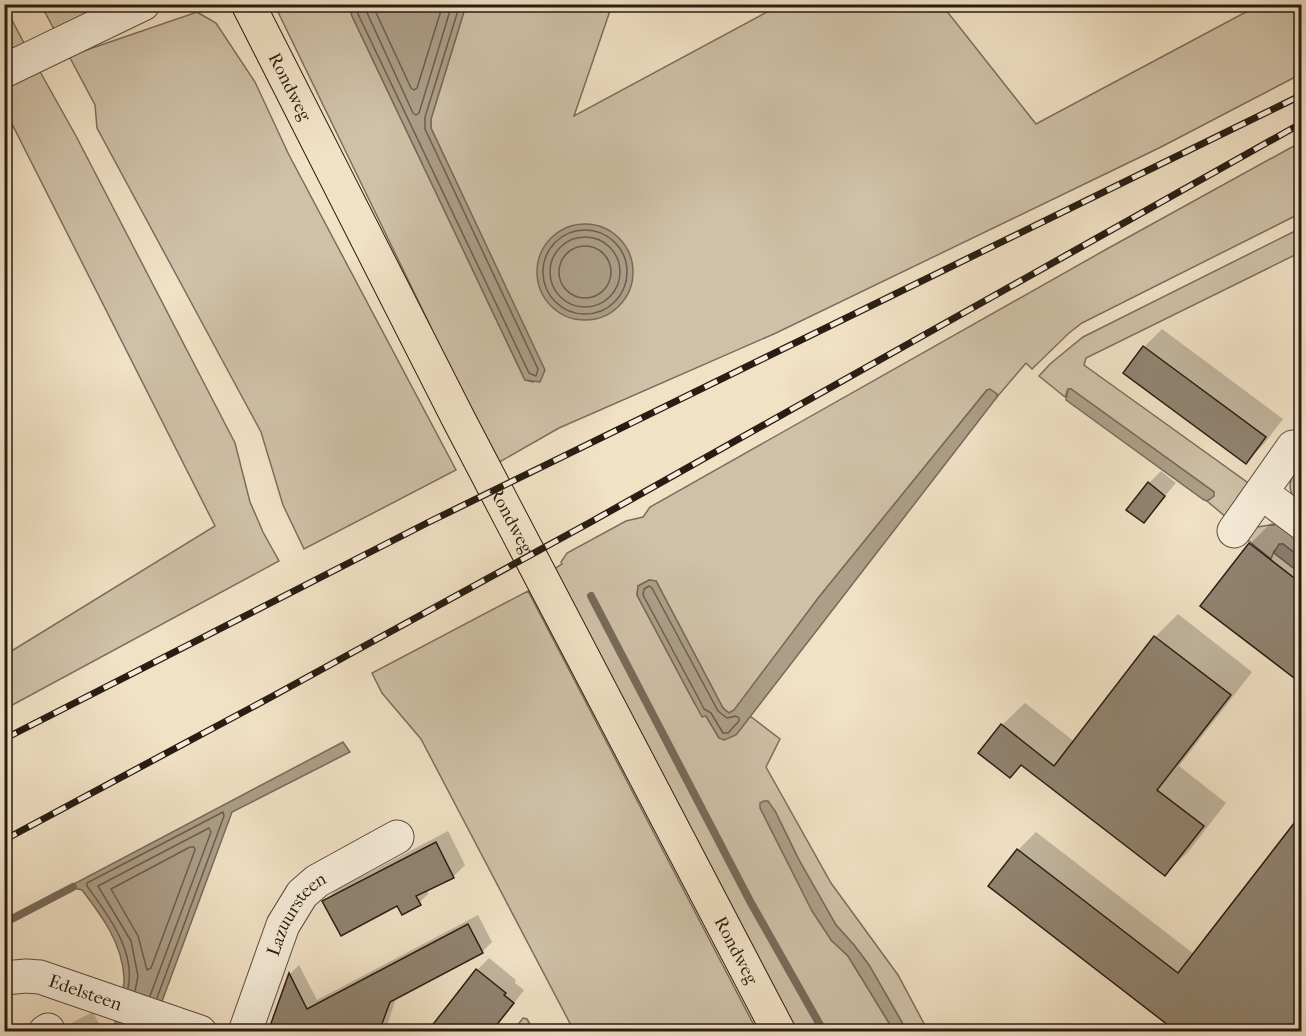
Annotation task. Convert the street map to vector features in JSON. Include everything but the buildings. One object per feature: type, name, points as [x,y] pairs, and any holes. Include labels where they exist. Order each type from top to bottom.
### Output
[{"type":"main road","name":"Rondweg","points":[[248,4],[464,430],[779,1032]]},
{"type":"street","points":[[4,71],[143,4]]},
{"type":"street","points":[[1234,531],[1293,447]]},
{"type":"street","points":[[1262,493],[1302,523]]},
{"type":"street","name":"Lazuursteen","points":[[245,1032],[283,925],[302,894],[317,881],[397,837]]},
{"type":"street","name":"Edelsteen","points":[[4,978],[40,977],[186,1027]]},
{"type":"shaded area","points":[[4,5],[25,45],[4,55]]},
{"type":"shaded area","points":[[41,5],[101,5],[55,31]]},
{"type":"shaded area","points":[[279,5],[349,5],[352,16],[525,380],[533,382],[509,295],[431,128],[431,119],[466,5],[612,5],[574,116],[780,5],[942,5],[1036,124],[1259,5],[1301,5],[1301,74],[1161,147],[776,333],[559,428],[496,464],[469,413],[428,321],[277,10]]},
{"type":"shaded area","points":[[197,12],[216,23],[255,82],[289,155],[456,470],[304,549],[283,505],[261,432],[97,128],[95,105],[69,56]]},
{"type":"shaded area","points":[[38,68],[76,136],[235,443],[250,502],[279,561],[5,709],[5,655],[215,526],[5,110],[5,87]]},
{"type":"shaded area","points":[[1301,142],[1301,213],[1082,323],[1032,369],[1026,363],[997,397],[997,394],[987,390],[819,597],[735,710],[729,713],[723,708],[656,581],[649,580],[638,586],[637,595],[695,704],[706,716],[719,738],[734,735],[750,716],[780,739],[766,767],[831,883],[898,975],[928,1031],[907,1031],[869,965],[836,925],[799,860],[775,811],[831,940],[848,956],[894,1031],[798,1031],[765,976],[554,569],[562,564],[567,553],[626,521],[643,517],[650,507]]},
{"type":"shaded area","points":[[1301,228],[1301,252],[1086,358],[1084,365],[1251,485],[1227,518],[1207,501],[1214,492],[1071,389],[1068,389],[1065,397],[1039,376],[1083,337]]},
{"type":"shaded area","points":[[1301,459],[1301,507],[1292,494],[1290,483]]},
{"type":"shaded area","points":[[1278,524],[1301,537],[1301,558],[1283,544],[1274,551],[1271,559],[1244,537],[1257,527]]},
{"type":"shaded area","points":[[528,591],[757,1031],[574,1031],[421,739],[382,693],[372,673]]},
{"type":"shaded area","points":[[523,1018],[527,1019],[534,1031],[513,1031]]},
{"type":"water","points":[[349,5],[466,5],[431,119],[431,128],[545,370],[540,382],[525,380],[352,16]]},
{"type":"water","points":[[585,224],[603,227],[619,238],[630,254],[633,272],[630,290],[619,306],[603,317],[585,320],[567,317],[551,306],[540,290],[537,272],[540,254],[551,238],[567,227]]},
{"type":"water","points":[[990,389],[997,394],[997,397],[736,735],[724,740],[719,738],[706,716],[702,717],[695,704],[637,595],[638,586],[649,580],[656,581],[723,708],[729,713],[734,710],[819,597]]},
{"type":"water","points":[[1068,389],[1214,492],[1214,496],[1207,501],[1204,500],[1066,400]]},
{"type":"water","points":[[1279,544],[1283,544],[1301,558],[1301,574],[1274,553]]},
{"type":"water","points":[[343,742],[350,752],[232,812],[151,1031],[113,1031],[124,983],[119,953],[110,930],[97,910],[82,890],[72,885]]},
{"type":"water","points":[[768,801],[775,811],[799,860],[836,925],[869,965],[907,1031],[894,1031],[848,956],[831,940],[812,911],[760,808],[760,803]]},
{"type":"waterway","points":[[591,596],[751,903],[824,1032]]},
{"type":"waterway","points":[[4,923],[73,887]]},
{"type":"railway","points":[[4,739],[427,523],[1302,95]]},
{"type":"railway","points":[[4,840],[589,523],[1302,123]]}]
